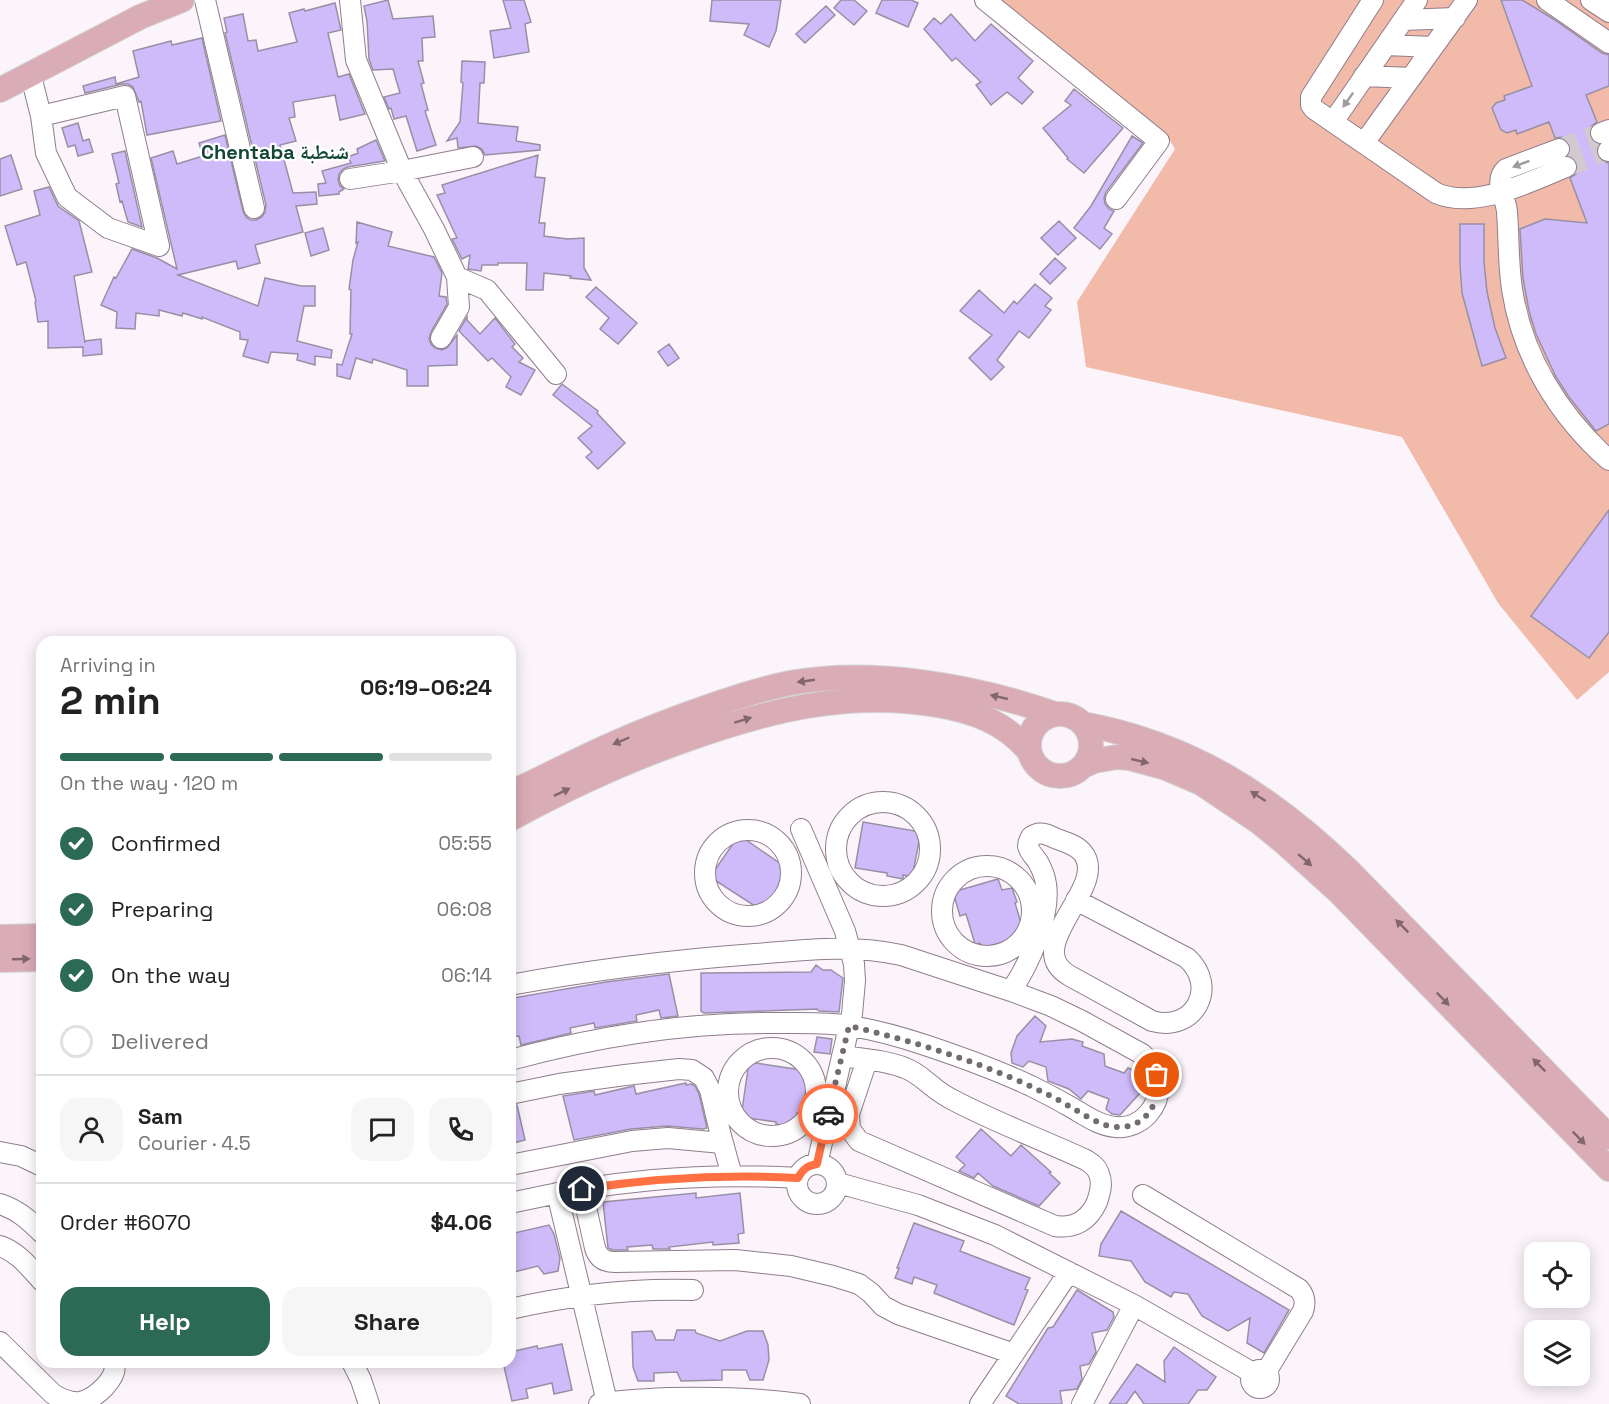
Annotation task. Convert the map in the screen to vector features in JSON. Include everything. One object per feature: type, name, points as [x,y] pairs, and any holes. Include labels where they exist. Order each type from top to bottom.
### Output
[{"type":"main road","points":[[0,90],[140,17],[182,0]]},
{"type":"main road","points":[[516,790],[658,725],[735,697],[790,683],[818,679],[847,678],[926,684],[1004,699],[1055,714],[1065,714],[1083,724],[1089,734],[1091,745],[1089,756],[1083,766]]},
{"type":"main road","points":[[516,816],[618,765],[667,746],[740,721],[811,705],[883,700],[906,701],[972,712],[998,723],[1020,740],[1035,765],[1043,772],[1052,775],[1072,774],[1094,761],[1117,758],[1129,758],[1166,768],[1201,783],[1259,822],[1313,866],[1609,1168]]},
{"type":"main road","points":[[1028,750],[1032,730],[1046,717],[1055,714]]},
{"type":"main road","points":[[1083,724],[1137,736],[1187,755],[1241,784],[1298,825],[1349,871],[1609,1137]]},
{"type":"main road","points":[[0,937],[36,936]]},
{"type":"main road","points":[[0,960],[36,959]]},
{"type":"street","points":[[205,0],[254,208]]},
{"type":"street","points":[[350,0],[356,60],[402,171],[457,277],[459,307],[441,338]]},
{"type":"street","points":[[985,0],[1159,141],[1116,199]]},
{"type":"street","points":[[1373,0],[1311,97],[1311,105],[1436,193],[1445,197],[1465,199],[1503,192]]},
{"type":"street","points":[[1333,122],[1417,0]]},
{"type":"street","points":[[1364,143],[1467,0]]},
{"type":"street","points":[[1547,0],[1568,6],[1609,44]]},
{"type":"street","points":[[1591,0],[1609,12]]},
{"type":"street","points":[[1404,20],[1455,18]]},
{"type":"street","points":[[1386,45],[1434,47]]},
{"type":"street","points":[[31,75],[41,116],[46,153],[67,197],[108,228],[159,246],[125,96],[41,116]]},
{"type":"street","points":[[1364,76],[1411,78]]},
{"type":"street","points":[[350,179],[473,157]]},
{"type":"street","points":[[1562,158],[1506,169],[1500,176],[1507,209],[1512,289],[1527,345],[1545,383],[1558,404],[1590,442],[1609,460]]},
{"type":"street","points":[[457,277],[488,290],[556,374]]},
{"type":"street","points":[[872,803],[898,804],[914,813],[926,826],[931,844],[929,862],[921,878],[908,890],[891,896],[873,895],[849,882],[839,867],[837,841],[843,824],[855,811],[872,803]]},
{"type":"street","points":[[754,830],[770,835],[782,845],[792,868],[790,884],[783,899],[770,910],[755,916],[738,915],[723,909],[712,897],[705,882],[705,865],[711,850],[722,838],[737,831],[754,830]]},
{"type":"street","points":[[782,845],[803,833],[837,841]]},
{"type":"street","points":[[803,833],[851,948],[855,981],[854,998],[842,1056],[822,1106],[817,1164]]},
{"type":"street","points":[[1011,991],[1033,951],[1047,901],[1043,871],[1028,846],[1031,837],[1039,833],[1077,847],[1082,852],[1088,866],[1088,873],[1054,945],[1054,958],[1060,969],[1161,1024],[1180,1021],[1195,1009],[1202,991],[1199,973],[1194,964],[1187,958],[1076,900]]},
{"type":"street","points":[[990,865],[1014,874],[1026,887],[1032,903],[1031,920],[1024,936],[1012,948],[996,955],[979,956],[963,950],[950,938],[942,922],[941,905],[947,889],[958,876],[973,867],[990,865]]},
{"type":"street","points":[[921,878],[947,889]]},
{"type":"street","points":[[516,984],[595,970],[671,961],[804,950],[851,948],[885,951],[1011,991],[1082,1021],[1149,1060],[1157,1075],[1159,1092],[1153,1108],[1141,1120],[1125,1127],[1107,1126],[1028,1085],[982,1066],[921,1044],[849,1026],[761,1023],[673,1028],[587,1041],[516,1059]]},
{"type":"street","points":[[765,1049],[781,1049],[803,1060],[812,1073],[822,1106],[795,1130],[780,1136],[756,1133],[742,1124],[733,1111],[729,1096],[730,1080],[738,1065],[750,1055],[765,1049]]},
{"type":"street","points":[[842,1056],[867,1060],[903,1067],[912,1070],[944,1095],[964,1106],[1086,1160],[1100,1174],[1100,1194],[1093,1210],[1081,1223],[1073,1226],[1055,1226],[859,1141],[850,1129],[849,1114],[867,1060]]},
{"type":"street","points":[[516,1093],[625,1075],[679,1069],[692,1070],[704,1078],[710,1090],[732,1176]]},
{"type":"street","points":[[516,1164],[632,1141],[678,1138],[722,1143]]},
{"type":"street","points":[[0,1152],[21,1156],[36,1163]]},
{"type":"street","points":[[817,1164],[831,1169],[838,1183],[837,1191],[832,1198],[819,1205],[810,1204],[804,1200],[797,1185],[802,1171],[817,1164]]},
{"type":"street","points":[[516,1202],[644,1180],[732,1176],[798,1178]]},
{"type":"street","points":[[838,1183],[957,1219],[995,1235],[1134,1305],[1256,1384],[1303,1311],[1305,1302],[1302,1293],[1299,1289],[1143,1194]]},
{"type":"street","points":[[582,1189],[595,1248],[604,1260],[615,1262],[735,1260],[813,1270],[859,1284],[883,1306],[898,1314],[1014,1354]]},
{"type":"street","points":[[557,1193],[603,1403],[698,1397],[793,1403]]},
{"type":"street","points":[[0,1204],[21,1213],[36,1227]]},
{"type":"street","points":[[0,1246],[14,1252],[36,1274]]},
{"type":"street","points":[[980,1404],[1069,1272]]},
{"type":"street","points":[[516,1308],[581,1295],[637,1290],[693,1290]]},
{"type":"street","points":[[1082,1404],[1134,1305]]},
{"type":"street","points":[[0,1342],[53,1394],[70,1402],[90,1399],[113,1377],[115,1368]]},
{"type":"street","points":[[355,1368],[362,1380],[369,1404]]},
{"type":"shaded area","points":[[1000,0],[1609,0],[1609,672],[1577,700],[1498,603],[1402,437],[1086,367],[1077,302],[1175,149],[1169,139]]},
{"type":"building","points":[[388,0],[393,19],[433,16],[435,37],[422,38],[423,61],[418,61],[428,110],[425,111],[436,145],[417,151],[406,116],[394,119],[391,108],[389,109],[384,97],[400,93],[393,69],[373,70],[369,59],[364,6]]},
{"type":"building","points":[[503,0],[524,0],[531,22],[525,24],[529,52],[494,58],[490,31],[511,28]]},
{"type":"building","points":[[712,0],[781,0],[776,31],[769,47],[744,35],[749,24],[710,21]]},
{"type":"building","points":[[841,0],[854,0],[867,11],[854,25],[834,8]]},
{"type":"building","points":[[882,0],[911,0],[918,3],[908,27],[876,13]]},
{"type":"building","points":[[1501,0],[1522,0],[1602,53],[1609,55],[1609,86],[1586,95],[1597,122],[1591,126],[1590,137],[1598,145],[1596,154],[1599,159],[1609,163],[1609,424],[1596,431],[1556,377],[1536,334],[1529,311],[1523,278],[1520,229],[1545,219],[1587,223],[1570,178],[1576,174],[1578,168],[1574,158],[1569,156],[1571,150],[1567,140],[1562,137],[1555,138],[1549,122],[1517,134],[1516,130],[1507,133],[1501,130],[1492,108],[1496,103],[1505,100],[1504,96],[1532,86]]},
{"type":"building","points":[[335,3],[341,30],[328,33],[338,77],[349,74],[365,114],[340,120],[335,95],[293,102],[295,117],[289,118],[296,141],[280,145],[293,193],[316,192],[317,204],[296,206],[303,232],[255,245],[260,263],[238,269],[236,261],[178,275],[258,306],[265,278],[301,286],[315,286],[315,306],[304,306],[297,341],[332,350],[331,358],[315,356],[315,365],[297,360],[298,354],[271,352],[268,363],[243,356],[248,340],[240,339],[240,332],[202,317],[202,319],[183,313],[182,316],[159,310],[159,316],[136,313],[135,329],[116,328],[117,312],[101,305],[114,277],[116,278],[132,249],[157,258],[177,269],[151,158],[173,151],[177,164],[203,156],[199,143],[225,135],[246,217],[256,220],[265,212],[266,205],[225,33],[227,32],[224,18],[243,14],[248,41],[256,40],[258,51],[297,42],[289,13]]},
{"type":"building","points":[[826,6],[835,15],[805,43],[796,34]]},
{"type":"building","points":[[951,14],[975,41],[991,24],[1033,61],[1018,78],[1033,92],[1022,104],[1007,92],[991,105],[976,85],[981,82],[956,58],[952,61],[924,29],[934,18],[941,24]]},
{"type":"building","points":[[202,38],[221,121],[147,135],[141,101],[139,102],[133,87],[122,84],[85,93],[83,86],[115,77],[116,84],[139,77],[133,51],[171,41],[172,45]]},
{"type":"building","points":[[462,61],[485,62],[484,83],[480,83],[478,123],[518,127],[516,141],[540,145],[540,150],[485,155],[482,149],[476,146],[458,148],[457,138],[447,141],[460,122]]},
{"type":"building","points":[[1074,89],[1123,128],[1084,173],[1067,159],[1043,128],[1071,105],[1065,101]]},
{"type":"building","points":[[78,123],[83,141],[89,139],[93,152],[78,156],[75,145],[68,147],[62,128]]},
{"type":"building","points":[[1132,136],[1143,143],[1106,192],[1105,204],[1114,211],[1104,228],[1112,234],[1100,249],[1074,228],[1091,206]]},
{"type":"building","points":[[376,140],[385,161],[343,169],[338,180],[344,189],[339,194],[319,196],[318,184],[326,183],[322,171],[351,163],[348,157],[358,153],[357,149]]},
{"type":"building","points":[[125,151],[142,227],[128,222],[122,201],[120,202],[116,184],[119,183],[112,154]]},
{"type":"building","points":[[11,155],[22,189],[0,196],[0,159]]},
{"type":"building","points":[[538,155],[535,177],[545,178],[539,223],[545,223],[544,236],[584,238],[584,268],[591,280],[544,273],[543,290],[526,290],[527,263],[482,265],[481,271],[468,269],[470,255],[462,259],[452,239],[457,238],[437,195],[445,193],[442,185]]},
{"type":"building","points":[[49,187],[58,206],[79,221],[92,272],[74,276],[85,343],[85,341],[101,339],[102,354],[83,356],[83,347],[48,348],[48,321],[38,322],[36,301],[26,262],[17,265],[5,226],[40,215],[34,191]]},
{"type":"building","points":[[1059,221],[1076,238],[1058,255],[1041,238]]},
{"type":"building","points":[[357,222],[392,232],[388,246],[434,257],[442,273],[439,296],[446,297],[447,304],[429,339],[435,348],[442,350],[447,348],[457,335],[457,365],[428,366],[428,386],[407,386],[407,370],[373,359],[372,363],[356,358],[350,379],[337,376],[337,364],[342,365],[352,334],[350,334],[351,290],[349,289],[358,242],[356,243]]},
{"type":"building","points":[[1460,224],[1484,224],[1487,292],[1495,328],[1506,358],[1482,366],[1462,293]]},
{"type":"building","points":[[323,228],[329,250],[311,256],[305,233]]},
{"type":"building","points":[[1055,258],[1066,268],[1050,284],[1040,274]]},
{"type":"building","points":[[1035,284],[1052,298],[1045,306],[1051,310],[1029,338],[1019,331],[997,360],[1004,367],[991,380],[969,358],[992,335],[960,311],[979,290],[1004,313],[1014,301],[1017,304]]},
{"type":"building","points":[[596,287],[637,323],[618,344],[600,329],[609,318],[586,297]]},
{"type":"building","points":[[467,317],[467,320],[480,334],[495,318],[515,344],[512,347],[523,358],[519,362],[535,370],[521,395],[506,387],[511,377],[492,358],[488,361],[459,331]]},
{"type":"building","points":[[669,344],[679,358],[668,366],[658,352]]},
{"type":"building","points":[[562,384],[598,411],[597,413],[625,443],[598,469],[586,457],[592,452],[578,438],[592,426],[553,395]]},
{"type":"building","points":[[1609,510],[1609,632],[1589,658],[1531,616]]},
{"type":"building","points":[[863,822],[921,832],[912,877],[903,875],[903,879],[887,876],[887,873],[855,868]]},
{"type":"building","points":[[739,835],[788,869],[784,875],[788,877],[779,891],[770,904],[767,902],[761,910],[710,877]]},
{"type":"building","points":[[998,879],[1002,890],[1012,888],[1024,933],[1013,936],[1014,939],[982,948],[980,943],[975,944],[966,914],[960,916],[953,892]]},
{"type":"building","points":[[816,965],[823,970],[831,970],[843,978],[839,1012],[817,1009],[704,1013],[701,1011],[701,973],[811,972]]},
{"type":"building","points":[[669,974],[678,1016],[661,1018],[659,1010],[636,1015],[637,1021],[595,1028],[594,1023],[570,1028],[571,1033],[521,1045],[519,1036],[516,1036],[516,997]]},
{"type":"building","points":[[1035,1016],[1046,1026],[1040,1042],[1072,1039],[1083,1042],[1082,1046],[1104,1054],[1105,1066],[1124,1073],[1128,1068],[1138,1072],[1141,1092],[1120,1115],[1112,1114],[1106,1109],[1109,1099],[1088,1091],[1081,1099],[1069,1089],[1048,1081],[1046,1067],[1029,1061],[1023,1067],[1012,1063],[1011,1053],[1017,1036]]},
{"type":"building","points":[[817,1037],[832,1039],[830,1054],[814,1052]]},
{"type":"building","points":[[749,1062],[808,1071],[803,1114],[797,1113],[795,1127],[741,1117]]},
{"type":"building","points":[[686,1083],[686,1085],[695,1086],[699,1094],[707,1128],[667,1126],[631,1129],[574,1140],[563,1096],[594,1091],[595,1095],[634,1086],[636,1094]]},
{"type":"building","points":[[516,1105],[525,1140],[516,1142]]},
{"type":"building","points":[[981,1129],[1011,1156],[1021,1145],[1060,1183],[1039,1206],[993,1186],[978,1173],[974,1178],[959,1171],[965,1165],[956,1157]]},
{"type":"building","points":[[696,1193],[696,1198],[740,1193],[744,1233],[738,1234],[739,1243],[713,1245],[713,1242],[669,1247],[670,1249],[653,1249],[652,1245],[627,1247],[628,1250],[608,1248],[603,1202]]},
{"type":"building","points":[[1121,1211],[1289,1310],[1264,1353],[1247,1343],[1250,1318],[1228,1331],[1202,1316],[1188,1294],[1174,1292],[1171,1297],[1145,1282],[1131,1261],[1099,1256],[1101,1244]]},
{"type":"building","points":[[914,1223],[964,1241],[960,1251],[1030,1278],[1025,1289],[1028,1290],[1014,1325],[934,1293],[937,1285],[914,1277],[912,1284],[895,1278]]},
{"type":"building","points":[[549,1225],[554,1234],[560,1258],[558,1271],[544,1274],[538,1266],[516,1272],[516,1233]]},
{"type":"building","points":[[1077,1290],[1113,1312],[1114,1317],[1107,1330],[1092,1333],[1096,1352],[1089,1364],[1080,1366],[1082,1379],[1077,1389],[1060,1391],[1062,1404],[1019,1404],[1006,1396],[1048,1328],[1053,1327]]},
{"type":"building","points":[[677,1330],[695,1330],[696,1333],[720,1341],[747,1331],[763,1331],[768,1345],[769,1360],[763,1380],[750,1380],[746,1370],[722,1370],[722,1380],[681,1381],[677,1372],[654,1373],[654,1381],[638,1381],[633,1367],[632,1332],[652,1331],[656,1340],[674,1340]]},
{"type":"building","points":[[562,1344],[572,1390],[554,1394],[552,1383],[526,1389],[528,1398],[512,1401],[504,1368],[516,1368],[516,1351],[537,1346],[538,1349]]},
{"type":"building","points":[[1174,1347],[1216,1377],[1207,1390],[1198,1390],[1188,1404],[1144,1404],[1135,1391],[1126,1404],[1109,1404],[1137,1364],[1165,1382],[1164,1361]]},
{"type":"tunnel","points":[[1559,149],[1601,133]]},
{"type":"tunnel","points":[[1566,167],[1608,151]]},
{"type":"way so far","points":[[828,1114],[849,1026],[921,1044],[974,1062],[1028,1085],[1107,1126],[1133,1125],[1147,1115],[1153,1108],[1159,1092],[1157,1075]]},
{"type":"district","name":"Chentaba شنطبة","points":[[275,152]]},
{"type":"route","points":[[582,1189],[644,1180],[688,1177],[798,1178],[802,1171],[817,1164],[828,1114]]}]
